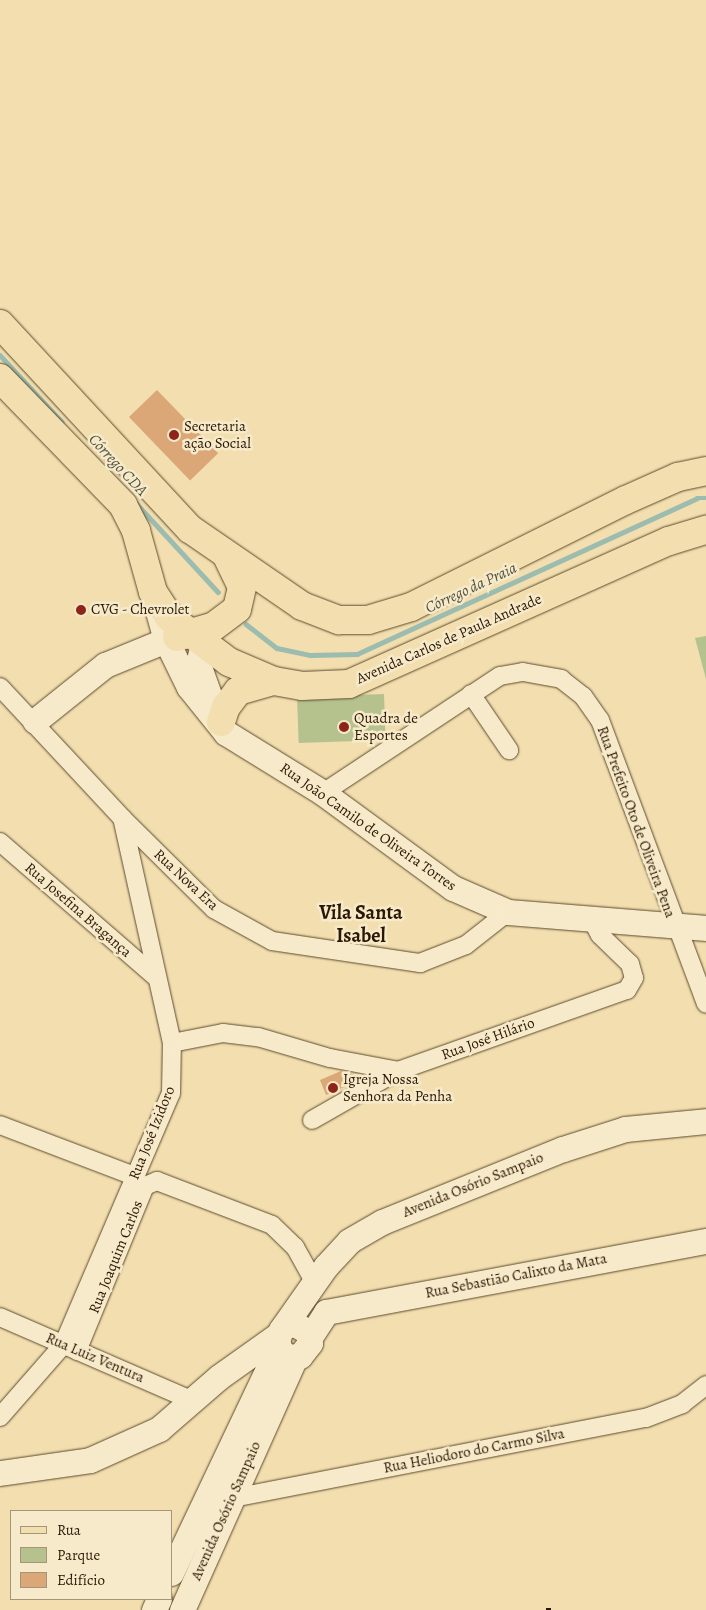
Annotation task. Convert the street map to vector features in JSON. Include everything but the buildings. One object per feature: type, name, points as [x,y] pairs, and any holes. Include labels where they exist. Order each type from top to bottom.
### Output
[{"type":"main road","points":[[0,324],[166,506],[227,556],[302,606],[339,620],[368,620],[411,608],[634,496],[678,477],[706,471]]},
{"type":"main road","name":"Avenida Carlos de Paula Andrade","points":[[0,378],[123,505],[136,531],[153,592],[169,617],[229,662],[274,681],[302,686],[349,684],[669,541],[706,530]]},
{"type":"main road","points":[[192,636],[237,609],[242,587],[227,556]]},
{"type":"main road","points":[[223,727],[226,707],[238,691],[274,681]]},
{"type":"street","points":[[35,721],[106,665],[192,636],[198,664],[223,727]]},
{"type":"street","name":"Rua João Camilo de Oliveira Torres","points":[[192,636],[189,687],[223,727],[323,793],[453,888],[508,912],[706,928]]},
{"type":"street","name":"Rua Prefeito Oto de Oliveira Pena","points":[[323,793],[470,694],[500,676],[523,672],[561,680],[583,696],[600,720],[674,925],[706,1004]]},
{"type":"street","name":"Rua Nova Era","points":[[1,689],[35,721],[122,818],[214,909],[272,941],[420,963],[466,945],[508,912]]},
{"type":"street","points":[[470,694],[509,750]]},
{"type":"street","name":"Rua José Izidoro","points":[[0,1417],[70,1348],[134,1176],[172,1093],[172,1043],[156,978],[122,818]]},
{"type":"street","name":"Rua Josefina Bragança","points":[[0,842],[156,978]]},
{"type":"street","name":"Rua José Hilário","points":[[312,1120],[398,1071],[627,990],[634,978],[630,964],[600,935],[591,918]]},
{"type":"street","points":[[172,1043],[223,1033],[258,1037],[330,1058],[398,1071]]},
{"type":"street","name":"Avenida Osório Sampaio","points":[[172,1571],[247,1406],[283,1342],[313,1279],[348,1241],[382,1222],[563,1149],[625,1129],[706,1121]]},
{"type":"street","name":"Rua Joaquim Carlos","points":[[0,1125],[134,1176]]},
{"type":"street","name":"Rua Joaquim Carlos","points":[[70,1348],[145,1186],[157,1181],[272,1225],[295,1246],[313,1279]]},
{"type":"street","name":"Rua Sebastião Calixto da Mata","points":[[326,1312],[706,1241]]},
{"type":"street","points":[[0,1473],[90,1460],[159,1429],[218,1377],[250,1356],[283,1342],[300,1325],[310,1337],[326,1312],[314,1297],[313,1279]]},
{"type":"street","name":"Rua Luiz Ventura","points":[[0,1316],[191,1400]]},
{"type":"street","name":"Avenida Osório Sampaio","points":[[182,1610],[233,1498],[283,1342]]},
{"type":"street","points":[[218,1377],[228,1378],[240,1387],[247,1406]]},
{"type":"street","name":"Rua Heliodoro do Carmo Silva","points":[[233,1498],[646,1418],[682,1404],[706,1384]]},
{"type":"green space","points":[[706,636],[706,679],[695,638]]},
{"type":"green space","name":"Quadra de Esportes","points":[[384,694],[386,740],[299,743],[297,697]]},
{"type":"waterway","name":"Córrego CDA","points":[[0,355],[62,422]]},
{"type":"waterway","name":"Córrego da Praia","points":[[246,624],[277,648],[310,655],[357,654],[697,498],[706,498]]},
{"type":"waterway","name":"Córrego CDA","points":[[136,503],[218,592]]},
{"type":"railway","points":[[546,1610],[551,1610]]},
{"type":"place","name":"Secretaria ação Social","points":[[174,435]]},
{"type":"place","name":"CVG - Chevrolet","points":[[81,610]]},
{"type":"place","name":"Quadra de Esportes","points":[[344,727]]},
{"type":"place","name":"Igreja Nossa Senhora da Penha","points":[[333,1088]]},
{"type":"district","name":"Vila Santa Isabel","points":[[361,924]]}]
